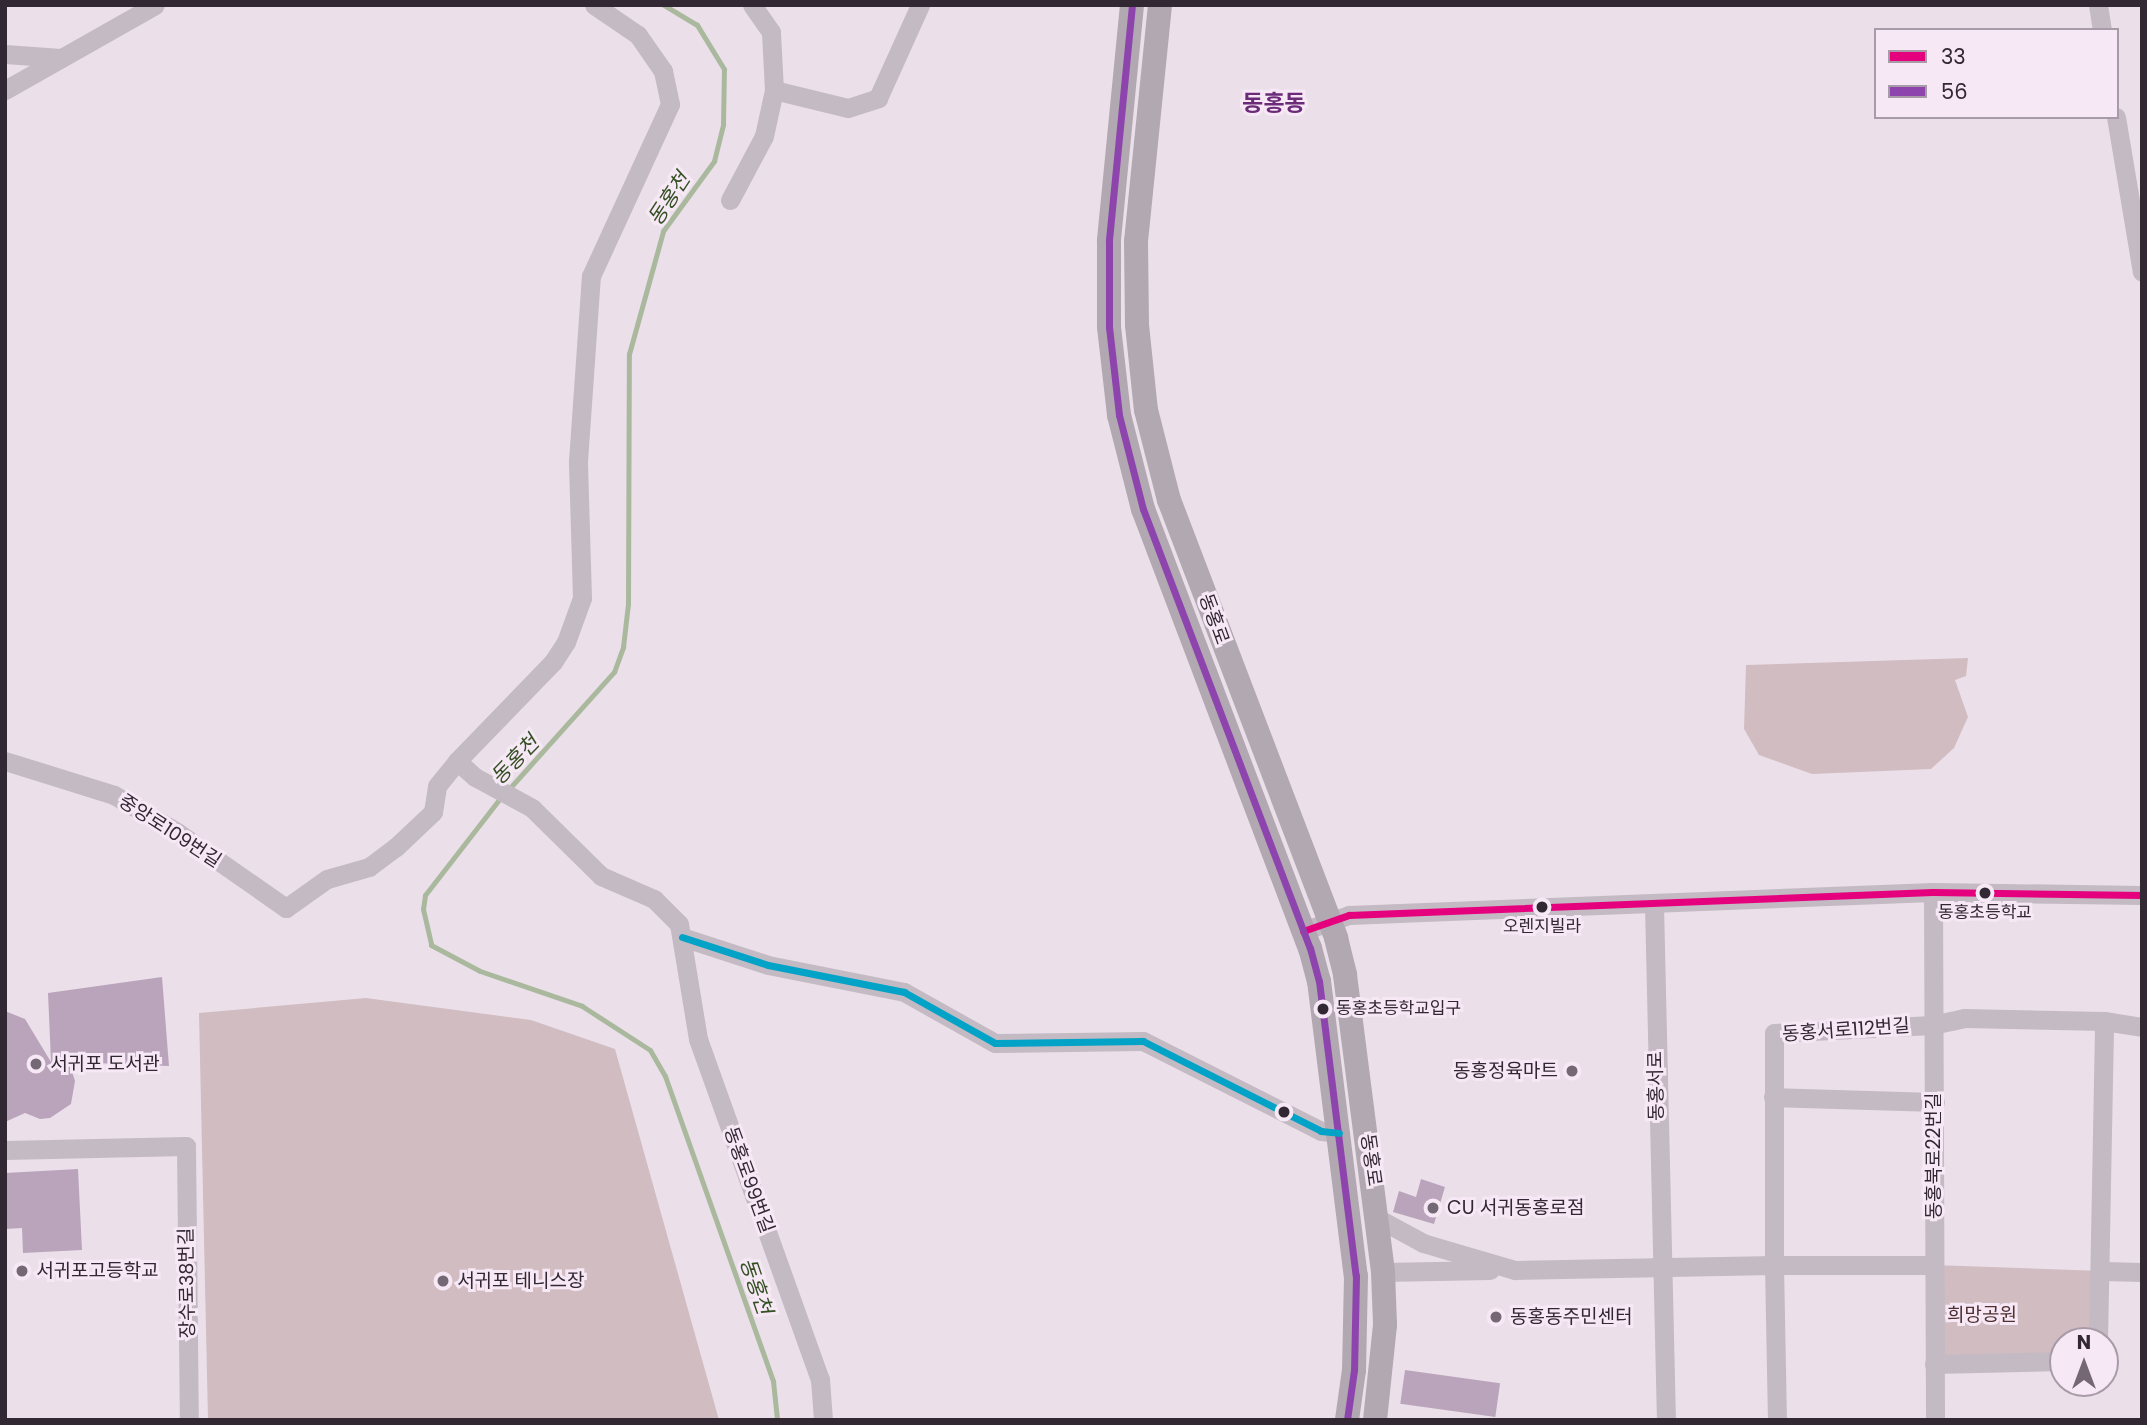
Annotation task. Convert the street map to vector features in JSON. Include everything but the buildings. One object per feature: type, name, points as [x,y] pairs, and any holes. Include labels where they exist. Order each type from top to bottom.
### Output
[{"type":"main road","name":"동홍로","points":[[1132,5],[1109,241],[1109,327],[1119,415],[1143,509],[1303,931],[1325,1013],[1357,1287],[1348,1420]]},
{"type":"main road","name":"동홍로","points":[[1160,5],[1136,242],[1137,325],[1146,410],[1169,500],[1328,921],[1352,1009],[1379,1219],[1383,1272],[1385,1325],[1376,1420]]},
{"type":"street","points":[[5,90],[155,5]]},
{"type":"street","points":[[594,5],[638,35],[663,71],[670,104],[591,276],[578,461],[582,598],[566,642],[553,662],[457,761],[475,777],[532,808],[601,876],[654,899],[679,924],[682,937],[768,965],[904,992],[995,1043],[1143,1041],[1321,1130],[1339,1133]]},
{"type":"street","points":[[730,200],[764,136],[774,90],[771,32],[752,5]]},
{"type":"street","points":[[774,90],[848,107],[878,98],[920,5]]},
{"type":"street","points":[[2098,5],[2102,28]]},
{"type":"street","points":[[5,54],[61,58]]},
{"type":"street","points":[[2116,119],[2142,272]]},
{"type":"street","name":"중앙로109번길","points":[[5,761],[114,794],[177,832],[286,908],[327,879],[369,867],[396,847],[433,811],[438,786],[457,761]]},
{"type":"street","points":[[1303,931],[1349,915],[1933,892],[2142,895]]},
{"type":"street","name":"동홍북로22번길","points":[[1933,892],[1935,1420]]},
{"type":"street","name":"동홍서로","points":[[1654,905],[1659,1267],[1666,1420]]},
{"type":"street","name":"동홍로99번길","points":[[682,937],[698,1039],[820,1379],[822,1420]]},
{"type":"street","name":"동홍서로112번길","points":[[1774,1265],[1774,1033],[1932,1025],[1964,1018],[2105,1021],[2142,1027]]},
{"type":"street","points":[[2099,1327],[2105,1021]]},
{"type":"street","points":[[1773,1097],[1935,1102]]},
{"type":"street","name":"장수로38번길","points":[[5,1150],[186,1146],[189,1420]]},
{"type":"street","points":[[1379,1219],[1423,1243],[1515,1270]]},
{"type":"street","points":[[1774,1265],[1776,1420]]},
{"type":"street","points":[[1383,1272],[1933,1265]]},
{"type":"street","points":[[2102,1271],[2142,1272]]},
{"type":"street","points":[[1934,1364],[2049,1361]]},
{"type":"green space","points":[[1968,658],[1966,676],[1955,680],[1968,717],[1954,748],[1931,769],[1812,774],[1759,755],[1744,729],[1746,665]]},
{"type":"green space","name":"서귀포 테니스장","points":[[366,998],[531,1020],[615,1049],[719,1420],[208,1420],[199,1013]]},
{"type":"green space","name":"희망공원","points":[[1933,1265],[2102,1271],[2099,1327],[2049,1327],[2049,1361],[1934,1364]]},
{"type":"waterway","name":"동홍천","points":[[508,790],[614,672],[623,647],[628,604],[629,354],[663,231],[714,161],[723,124],[724,69],[697,25],[664,5]]},
{"type":"waterway","name":"동홍천","points":[[501,797],[425,895],[423,909],[431,945],[480,971],[582,1006],[650,1050],[665,1076],[773,1381],[777,1420]]},
{"type":"transit line","name":"56","points":[[1132,5],[1109,241],[1109,327],[1119,415],[1143,509],[1310,948],[1319,981],[1356,1276],[1354,1370],[1347,1420]]},
{"type":"transit line","name":"33","points":[[1303,931],[1349,915],[1933,892],[2142,895]]},
{"type":"transit line","points":[[682,937],[768,965],[904,992],[995,1043],[1143,1041],[1321,1131],[1339,1133]]},
{"type":"place","name":"동홍초등학교","points":[[1985,893]]},
{"type":"place","name":"오렌지빌라","points":[[1542,907]]},
{"type":"place","name":"동홍초등학교입구","points":[[1323,1009]]},
{"type":"place","name":"서귀포 도서관","points":[[36,1064]]},
{"type":"place","name":"동홍정육마트","points":[[1572,1071]]},
{"type":"place","name":"CU 서귀동홍로점","points":[[1433,1208]]},
{"type":"place","name":"서귀포고등학교","points":[[22,1271]]},
{"type":"place","name":"서귀포 테니스장","points":[[443,1281]]},
{"type":"place","name":"동홍동주민센터","points":[[1496,1317]]},
{"type":"district","name":"동홍동","points":[[1274,103]]}]
